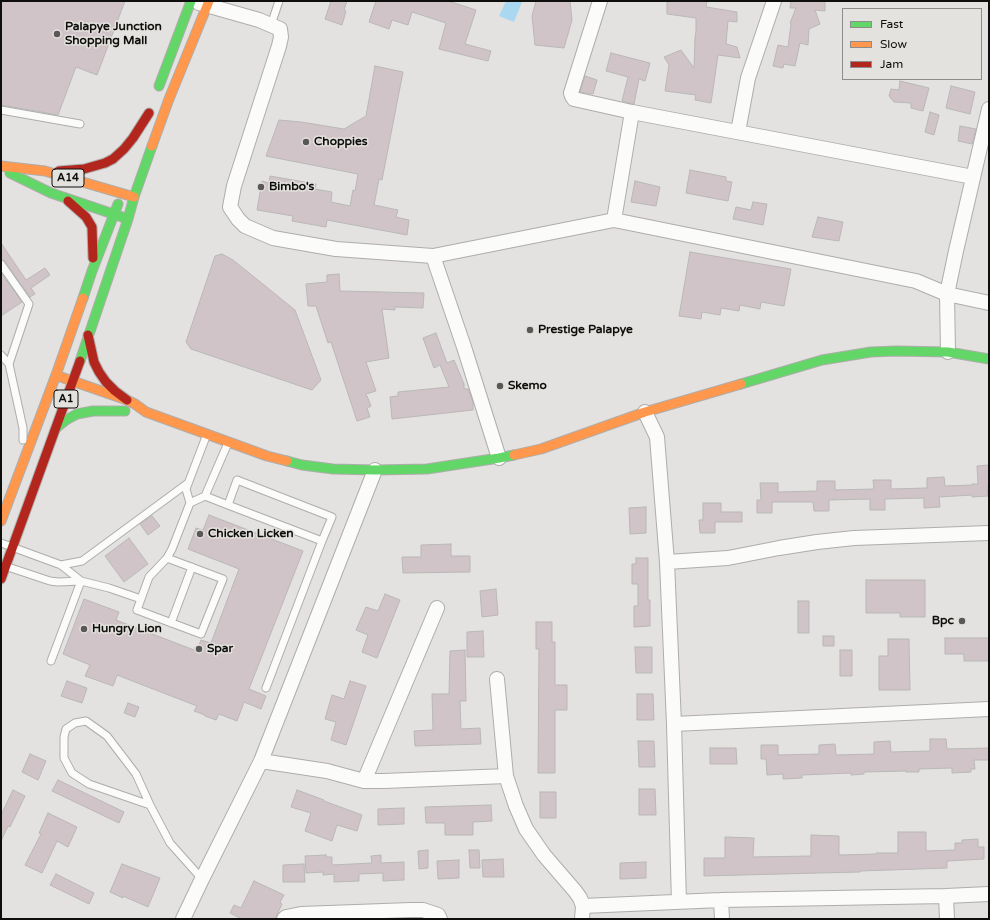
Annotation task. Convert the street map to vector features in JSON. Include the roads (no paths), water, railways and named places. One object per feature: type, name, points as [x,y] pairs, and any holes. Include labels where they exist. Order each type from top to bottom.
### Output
[{"type":"main road","points":[[157,91],[192,1]]},
{"type":"main road","name":"A1","points":[[1,579],[3,565],[12,547],[56,428],[72,395],[72,382],[128,219],[134,197],[169,99],[208,3]]},
{"type":"main road","points":[[45,171],[84,168],[96,166],[109,161],[124,149],[142,124],[150,109],[136,150]]},
{"type":"main road","name":"A14","points":[[1,166],[45,171],[123,190],[134,197]]},
{"type":"main road","name":"A14","points":[[1,169],[51,193],[128,219]]},
{"type":"main road","name":"A1","points":[[1,521],[123,190]]},
{"type":"main road","points":[[63,197],[86,217],[92,227],[94,253],[92,272]]},
{"type":"main road","points":[[88,335],[94,362],[106,382],[115,391],[146,412],[267,456],[302,465],[333,469],[427,469],[499,458],[541,449],[645,412],[822,360],[865,353],[896,351],[948,352],[989,359]]},
{"type":"main road","points":[[56,375],[72,382],[127,400]]},
{"type":"main road","points":[[50,389],[72,395]]},
{"type":"main road","points":[[96,402],[125,411]]},
{"type":"main road","points":[[56,428],[76,414],[92,411],[146,412]]},
{"type":"street","points":[[192,1],[208,3],[259,20],[280,29],[281,37],[279,46],[234,186],[230,207],[238,219],[246,226],[273,238],[336,249],[434,256],[614,220],[916,281],[948,294],[989,303]]},
{"type":"street","points":[[600,1],[571,93],[574,99],[632,112],[974,177]]},
{"type":"street","points":[[738,132],[748,78],[774,1]]},
{"type":"street","points":[[948,352],[948,294],[956,251],[989,109]]},
{"type":"street","points":[[614,220],[632,112]]},
{"type":"street","points":[[434,256],[499,458]]},
{"type":"street","points":[[645,412],[656,437],[667,562],[674,724],[679,902]]},
{"type":"street","points":[[183,919],[261,761],[375,470]]},
{"type":"street","points":[[667,562],[728,558],[779,548],[854,538],[989,532]]},
{"type":"street","points":[[364,781],[437,608]]},
{"type":"street","points":[[497,679],[506,776],[516,806],[526,828],[544,855],[575,891],[583,912],[679,902],[721,900],[989,894]]},
{"type":"street","points":[[674,724],[989,709]]},
{"type":"street","points":[[261,761],[327,771],[364,781],[506,776]]},
{"type":"street","points":[[946,896],[947,919]]},
{"type":"street","points":[[721,900],[722,919]]},
{"type":"street","points":[[284,919],[286,917],[301,914],[411,910],[423,910],[438,915],[440,919]]},
{"type":"lane","points":[[271,25],[279,1]]},
{"type":"lane","points":[[1,110],[80,124]]},
{"type":"lane","points":[[1,264],[29,304],[9,364]]},
{"type":"lane","points":[[1,355],[9,364],[23,428],[23,464]]},
{"type":"lane","points":[[167,558],[223,579],[201,634],[137,610],[150,577],[167,558],[172,549],[190,503],[186,489],[207,434]]},
{"type":"lane","points":[[190,503],[205,496],[228,442]]},
{"type":"lane","points":[[228,505],[237,480],[332,516],[266,688]]},
{"type":"lane","points":[[61,565],[82,562],[188,483]]},
{"type":"lane","points":[[205,496],[322,541]]},
{"type":"lane","points":[[1,543],[61,565],[81,581]]},
{"type":"lane","points":[[3,565],[50,581],[81,581],[109,588],[141,599]]},
{"type":"lane","points":[[171,623],[192,568]]},
{"type":"lane","points":[[51,661],[81,581]]},
{"type":"lane","points":[[150,805],[89,784],[72,773],[64,758],[64,737],[66,730],[75,723],[86,721],[107,736],[136,774],[170,843],[202,879]]},
{"type":"water","points":[[506,1],[522,2],[514,22],[499,16]]},
{"type":"place","name":"Palapye Junction Shopping Mall","points":[[57,34]]},
{"type":"place","name":"Choppies","points":[[306,142]]},
{"type":"place","name":"Bimbo's","points":[[261,187]]},
{"type":"place","name":"Prestige Palapye","points":[[530,330]]},
{"type":"place","name":"Skemo","points":[[500,386]]},
{"type":"place","name":"Chicken Licken","points":[[200,534]]},
{"type":"place","name":"Bpc","points":[[962,621]]},
{"type":"place","name":"Hungry Lion","points":[[84,629]]},
{"type":"place","name":"Spar","points":[[199,649]]}]
